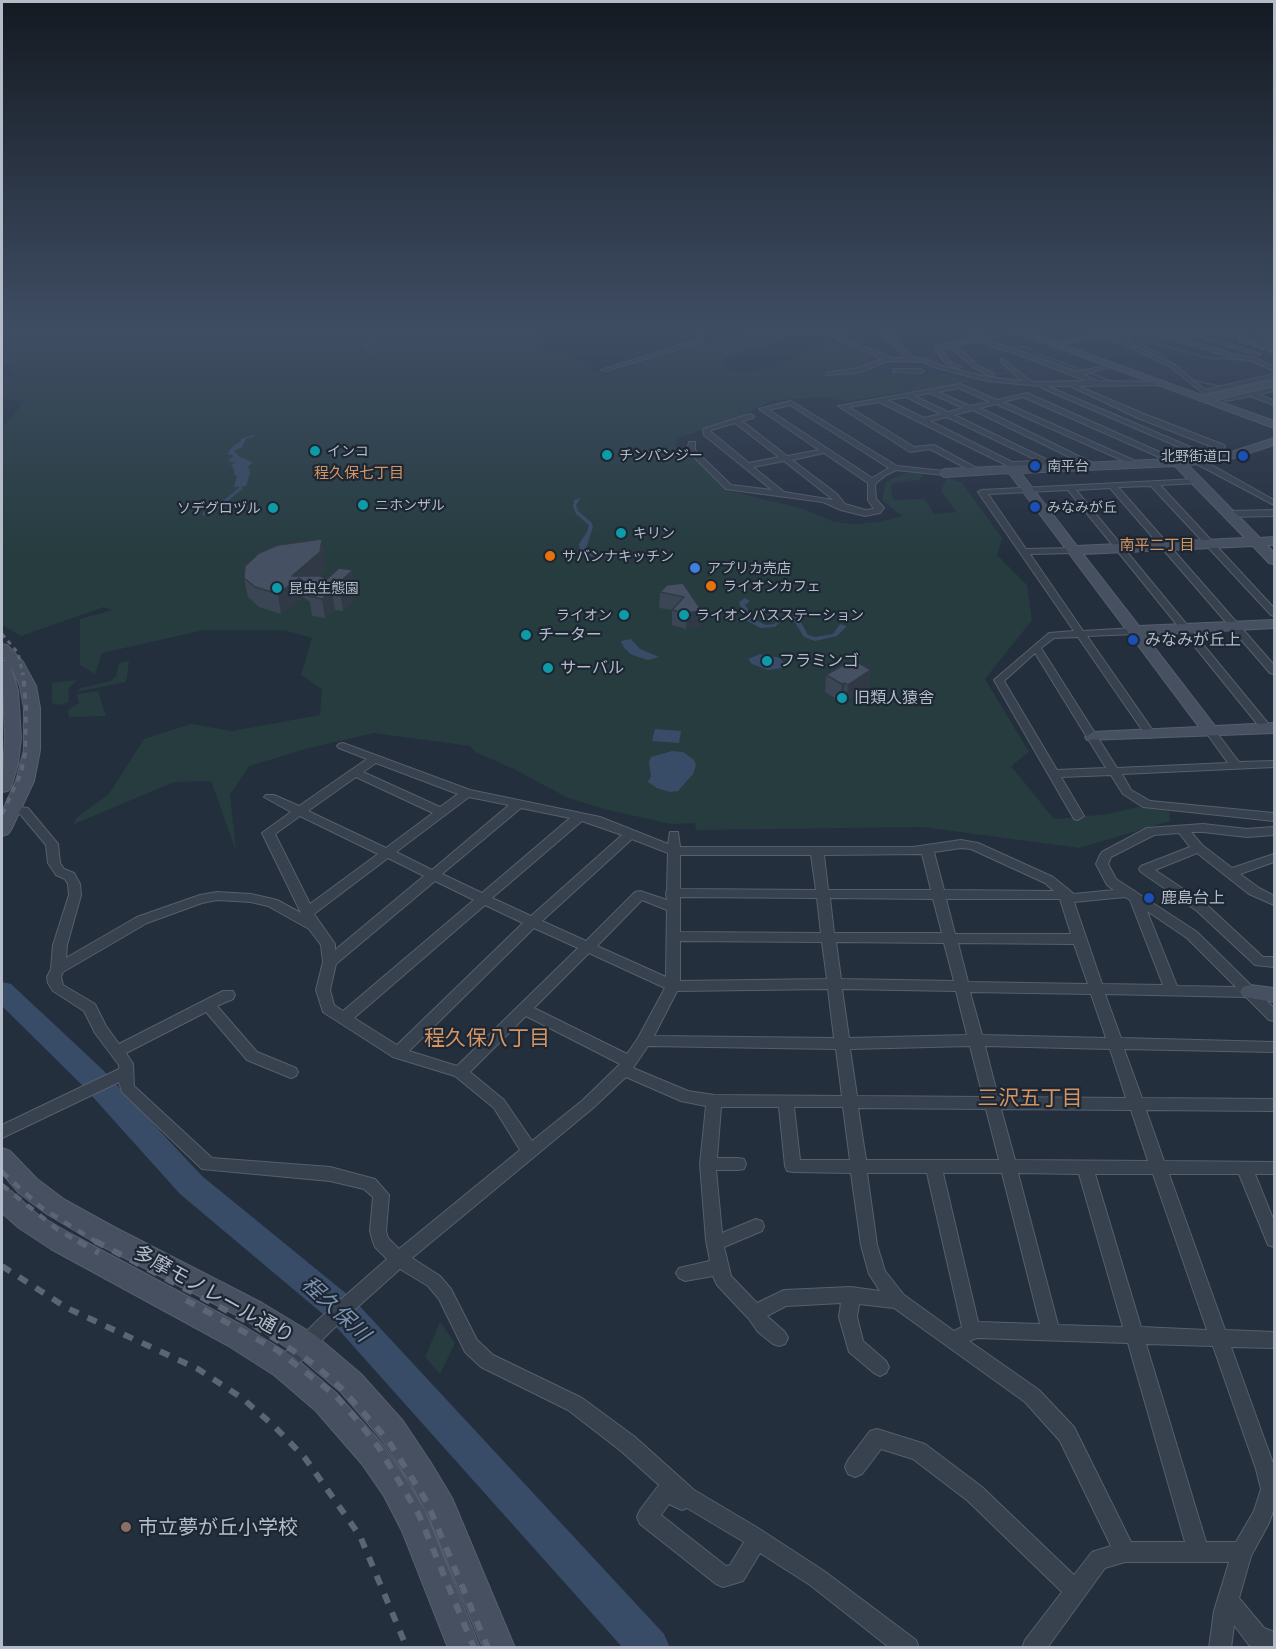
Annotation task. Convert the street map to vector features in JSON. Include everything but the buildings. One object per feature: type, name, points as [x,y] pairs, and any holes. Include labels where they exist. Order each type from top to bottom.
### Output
[{"type":"street","points":[[787,404],[763,409],[872,482]]},
{"type":"street","points":[[793,404],[895,468],[977,472],[1055,465]]},
{"type":"street","points":[[855,404],[842,406],[913,450],[931,447],[977,472]]},
{"type":"street","points":[[889,404],[1011,464],[1095,466],[1198,461],[1223,458],[1275,441]]},
{"type":"street","points":[[925,404],[1055,465]]},
{"type":"street","points":[[962,404],[1095,466]]},
{"type":"street","points":[[922,421],[989,404]]},
{"type":"street","points":[[1001,404],[1138,464]]},
{"type":"street","points":[[1045,404],[1178,462],[1275,560]]},
{"type":"street","points":[[1084,404],[1223,458]]},
{"type":"street","points":[[1114,404],[1221,447],[1217,450],[1223,458]]},
{"type":"street","points":[[1217,404],[1275,425]]},
{"type":"street","points":[[750,416],[706,429],[707,433],[782,494]]},
{"type":"street","points":[[969,444],[1074,416]]},
{"type":"street","points":[[1124,420],[1141,416]]},
{"type":"street","points":[[736,420],[834,496],[845,509]]},
{"type":"street","points":[[1094,445],[1121,437]]},
{"type":"street","points":[[692,444],[691,450],[729,487],[824,500],[845,509],[865,513],[878,511],[880,508],[872,500],[872,482]]},
{"type":"street","points":[[747,466],[824,451]]},
{"type":"street","points":[[1198,461],[1275,502]]},
{"type":"street","points":[[872,482],[895,468]]},
{"type":"street","points":[[1013,470],[1236,766]]},
{"type":"street","points":[[1151,735],[982,492],[1196,481]]},
{"type":"street","points":[[1153,483],[1275,613]]},
{"type":"street","points":[[1112,485],[1275,671]]},
{"type":"street","points":[[1070,487],[1185,629],[1271,728]]},
{"type":"street","points":[[1229,513],[1275,513]]},
{"type":"street","points":[[1024,552],[1275,541]]},
{"type":"street","points":[[1078,816],[999,680],[1052,635],[1275,624]]},
{"type":"street","points":[[1036,647],[1127,792],[1147,804],[1275,817]]},
{"type":"street","points":[[2,648],[18,665],[26,681],[32,708],[31,760],[25,781],[2,830]]},
{"type":"street","points":[[2,665],[10,690],[13,738],[10,764],[2,787]]},
{"type":"street","points":[[1093,737],[1271,728]]},
{"type":"street","points":[[343,746],[467,794],[596,820],[630,834],[673,843],[817,852],[913,851],[961,844],[974,846],[1049,880],[1071,898],[1130,897]]},
{"type":"street","points":[[374,759],[297,810],[268,833],[315,926],[328,944],[330,962],[323,990],[328,1008],[398,1053],[460,1072],[499,1104],[530,1152]]},
{"type":"street","points":[[1054,774],[1275,764]]},
{"type":"street","points":[[354,772],[441,812]]},
{"type":"street","points":[[308,912],[467,794]]},
{"type":"street","points":[[270,798],[673,986],[834,984],[1250,992],[1275,995]]},
{"type":"street","points":[[330,962],[518,804]]},
{"type":"street","points":[[12,809],[24,811],[52,844],[54,863],[60,872],[70,876],[74,884],[75,895],[60,945],[58,969],[54,977],[58,988],[90,1008],[100,1029],[126,1064],[127,1088],[208,1164],[330,1174],[369,1184],[381,1196],[378,1231],[381,1242],[399,1258],[434,1281],[471,1346],[487,1361],[576,1404],[628,1444],[687,1497],[758,1539],[817,1578],[908,1647]]},
{"type":"street","points":[[344,1018],[481,898],[579,817]]},
{"type":"street","points":[[1275,831],[1247,833],[1203,828],[1151,831],[1106,855],[1102,864],[1105,875],[1130,897],[1192,935],[1275,1016]]},
{"type":"street","points":[[1182,829],[1198,848],[1230,873],[1254,891],[1275,901]]},
{"type":"street","points":[[398,1053],[532,922],[630,834]]},
{"type":"street","points":[[284,1366],[328,1322],[399,1258],[616,1080],[627,1066],[644,1041],[673,986],[673,843]]},
{"type":"street","points":[[1198,848],[1145,869],[1202,908],[1260,962],[1275,962]]},
{"type":"street","points":[[927,849],[1051,1333]]},
{"type":"street","points":[[817,852],[857,1166],[869,1245],[878,1274],[898,1301],[1032,1396],[1067,1434],[1125,1552]]},
{"type":"street","points":[[1230,873],[1275,858]]},
{"type":"street","points":[[460,1072],[640,895],[672,900],[822,894],[1065,895]]},
{"type":"street","points":[[1065,895],[1219,1339],[1270,1469],[1271,1489],[1262,1516],[1242,1552],[1228,1601],[1220,1647]]},
{"type":"street","points":[[58,969],[142,920],[200,899],[217,896],[251,898],[272,903],[315,926]]},
{"type":"street","points":[[1130,897],[1172,991]]},
{"type":"street","points":[[673,936],[1079,939]]},
{"type":"street","points":[[117,1051],[228,995]]},
{"type":"street","points":[[208,1005],[252,1056],[291,1072]]},
{"type":"street","points":[[525,1009],[686,1097],[714,1101],[1136,1102],[1275,1105]]},
{"type":"street","points":[[644,1041],[842,1044],[976,1040],[1275,1047]]},
{"type":"street","points":[[2,1132],[125,1073]]},
{"type":"street","points":[[714,1101],[708,1164],[715,1243],[723,1280],[755,1313],[764,1326],[779,1338]]},
{"type":"street","points":[[786,1101],[793,1166],[1275,1168]]},
{"type":"street","name":"多摩モノレール通り","points":[[2,1158],[28,1186],[80,1222],[253,1311],[305,1344],[351,1383],[372,1405],[421,1473],[456,1541],[500,1647]]},
{"type":"street","points":[[708,1164],[738,1164]]},
{"type":"street","points":[[933,1166],[972,1332]]},
{"type":"street","points":[[1085,1167],[1198,1550]]},
{"type":"street","points":[[1244,1168],[1275,1240]]},
{"type":"street","name":"多摩モノレール通り","points":[[2,1198],[28,1221],[60,1241],[236,1336],[284,1366],[300,1378],[349,1425],[394,1486],[414,1522],[464,1647]]},
{"type":"street","points":[[715,1243],[756,1226]]},
{"type":"street","points":[[685,1273],[721,1267]]},
{"type":"street","points":[[755,1313],[784,1298],[851,1295],[898,1301]]},
{"type":"street","points":[[851,1295],[848,1317],[855,1346],[880,1367]]},
{"type":"street","points":[[954,1339],[972,1332],[1275,1340]]},
{"type":"street","points":[[855,1467],[877,1438],[918,1451],[975,1494],[1074,1589]]},
{"type":"street","points":[[687,1497],[684,1501],[666,1491],[647,1517],[723,1577],[736,1574],[758,1539]]},
{"type":"street","points":[[1033,1647],[1074,1589],[1099,1559],[1125,1552],[1198,1550],[1242,1552]]},
{"type":"street","points":[[1228,1601],[1257,1637],[1275,1642]]},
{"type":"green space","points":[[22,404],[765,404],[741,416],[677,439],[676,447],[686,450],[726,490],[800,508],[835,522],[853,524],[880,522],[902,516],[882,500],[886,482],[905,473],[923,474],[920,480],[894,483],[891,487],[893,500],[925,499],[934,514],[957,512],[941,491],[947,478],[962,483],[1002,538],[997,555],[1027,585],[1032,620],[985,679],[1029,752],[1011,766],[1054,819],[1108,814],[1138,807],[1169,811],[1170,821],[1079,848],[923,827],[696,830],[695,823],[671,824],[604,809],[566,797],[516,770],[475,752],[470,746],[374,733],[309,748],[249,766],[230,795],[236,851],[211,781],[174,782],[74,824],[76,818],[109,794],[144,739],[191,724],[232,731],[320,715],[322,689],[301,675],[312,638],[284,630],[204,630],[102,653],[95,674],[80,665],[80,619],[112,610],[104,607],[21,636],[2,625],[2,425],[6,424]]},
{"type":"green space","points":[[128,661],[126,682],[76,692],[81,688],[111,681],[116,676],[119,663]]},
{"type":"green space","points":[[77,680],[68,689],[69,702],[59,705],[52,703],[52,683]]},
{"type":"green space","points":[[98,691],[106,716],[69,717],[68,710],[79,703],[77,694]]},
{"type":"green space","points":[[440,1322],[455,1343],[440,1374],[425,1357]]},
{"type":"water","points":[[256,436],[246,439],[242,447],[234,451],[253,463],[248,466],[250,473],[246,486],[234,487],[237,476],[233,474],[235,472],[231,464],[236,463],[228,461],[234,456],[227,454],[241,439]]},
{"type":"water","points":[[581,498],[576,505],[578,511],[591,522],[593,527],[586,548],[604,556],[628,555],[625,550],[630,549],[632,554],[641,557],[587,556],[580,552],[579,544],[589,525],[576,514],[573,506],[574,500]]},
{"type":"water","points":[[745,598],[750,601],[745,605],[749,611],[749,617],[766,625],[774,624],[782,616],[798,617],[808,635],[815,637],[833,634],[840,624],[846,627],[837,636],[815,641],[804,637],[792,618],[783,619],[775,627],[760,628],[744,619],[739,602]]},
{"type":"water","points":[[631,639],[640,649],[659,657],[648,660],[632,655],[624,648],[621,641]]},
{"type":"water","points":[[760,654],[780,658],[784,663],[783,668],[768,670],[752,664],[748,659]]},
{"type":"water","points":[[655,729],[681,731],[679,743],[652,741]]},
{"type":"water","points":[[672,751],[683,752],[694,760],[696,765],[693,774],[678,791],[670,792],[648,782],[651,776],[649,762],[651,757]]},
{"type":"waterway","points":[[204,514],[217,508],[241,488]]},
{"type":"waterway","name":"程久保川","points":[[2,991],[93,1078],[191,1185],[342,1310],[650,1648]]},
{"type":"railway","points":[[2,634],[18,653],[23,675]]},
{"type":"railway","points":[[2,814],[21,773],[25,753],[26,708],[23,673]]},
{"type":"railway","points":[[2,1172],[42,1208],[98,1243]]},
{"type":"railway","points":[[2,1185],[58,1230],[81,1243]]},
{"type":"railway","points":[[78,1241],[99,1253]]},
{"type":"railway","points":[[95,1241],[252,1324],[314,1364],[341,1388],[388,1440],[427,1502],[488,1648]]},
{"type":"railway","points":[[2,1266],[67,1308],[198,1369],[242,1398],[274,1426],[305,1458],[360,1536],[407,1648]]},
{"type":"railway","points":[[186,1300],[277,1350],[335,1395],[357,1420],[379,1448],[419,1515],[474,1648]]},
{"type":"place","name":"インコ","points":[[315,451]]},
{"type":"place","name":"チンパンジー","points":[[607,455]]},
{"type":"place","name":"北野街道口","points":[[1243,456]]},
{"type":"place","name":"南平台","points":[[1035,466]]},
{"type":"place","name":"ニホンザル","points":[[363,505]]},
{"type":"place","name":"みなみが丘","points":[[1035,507]]},
{"type":"place","name":"ソデグロヅル","points":[[273,508]]},
{"type":"place","name":"キリン","points":[[621,533]]},
{"type":"place","name":"サバンナキッチン","points":[[550,556]]},
{"type":"place","name":"アプリカ売店","points":[[695,568]]},
{"type":"place","name":"ライオンカフェ","points":[[711,586]]},
{"type":"place","name":"昆虫生態園","points":[[277,588]]},
{"type":"place","name":"ライオン","points":[[624,615]]},
{"type":"place","name":"ライオンバスステーション","points":[[684,615]]},
{"type":"place","name":"チーター","points":[[526,635]]},
{"type":"place","name":"みなみが丘上","points":[[1133,640]]},
{"type":"place","name":"フラミンゴ","points":[[767,661]]},
{"type":"place","name":"サーバル","points":[[548,668]]},
{"type":"place","name":"旧類人猿舎","points":[[842,698]]},
{"type":"place","name":"鹿島台上","points":[[1149,898]]},
{"type":"place","name":"市立夢が丘小学校","points":[[126,1527]]},
{"type":"district","name":"程久保七丁目","points":[[359,473]]},
{"type":"district","name":"南平二丁目","points":[[1157,545]]},
{"type":"district","name":"程久保八丁目","points":[[487,1038]]},
{"type":"district","name":"三沢五丁目","points":[[1030,1098]]}]
